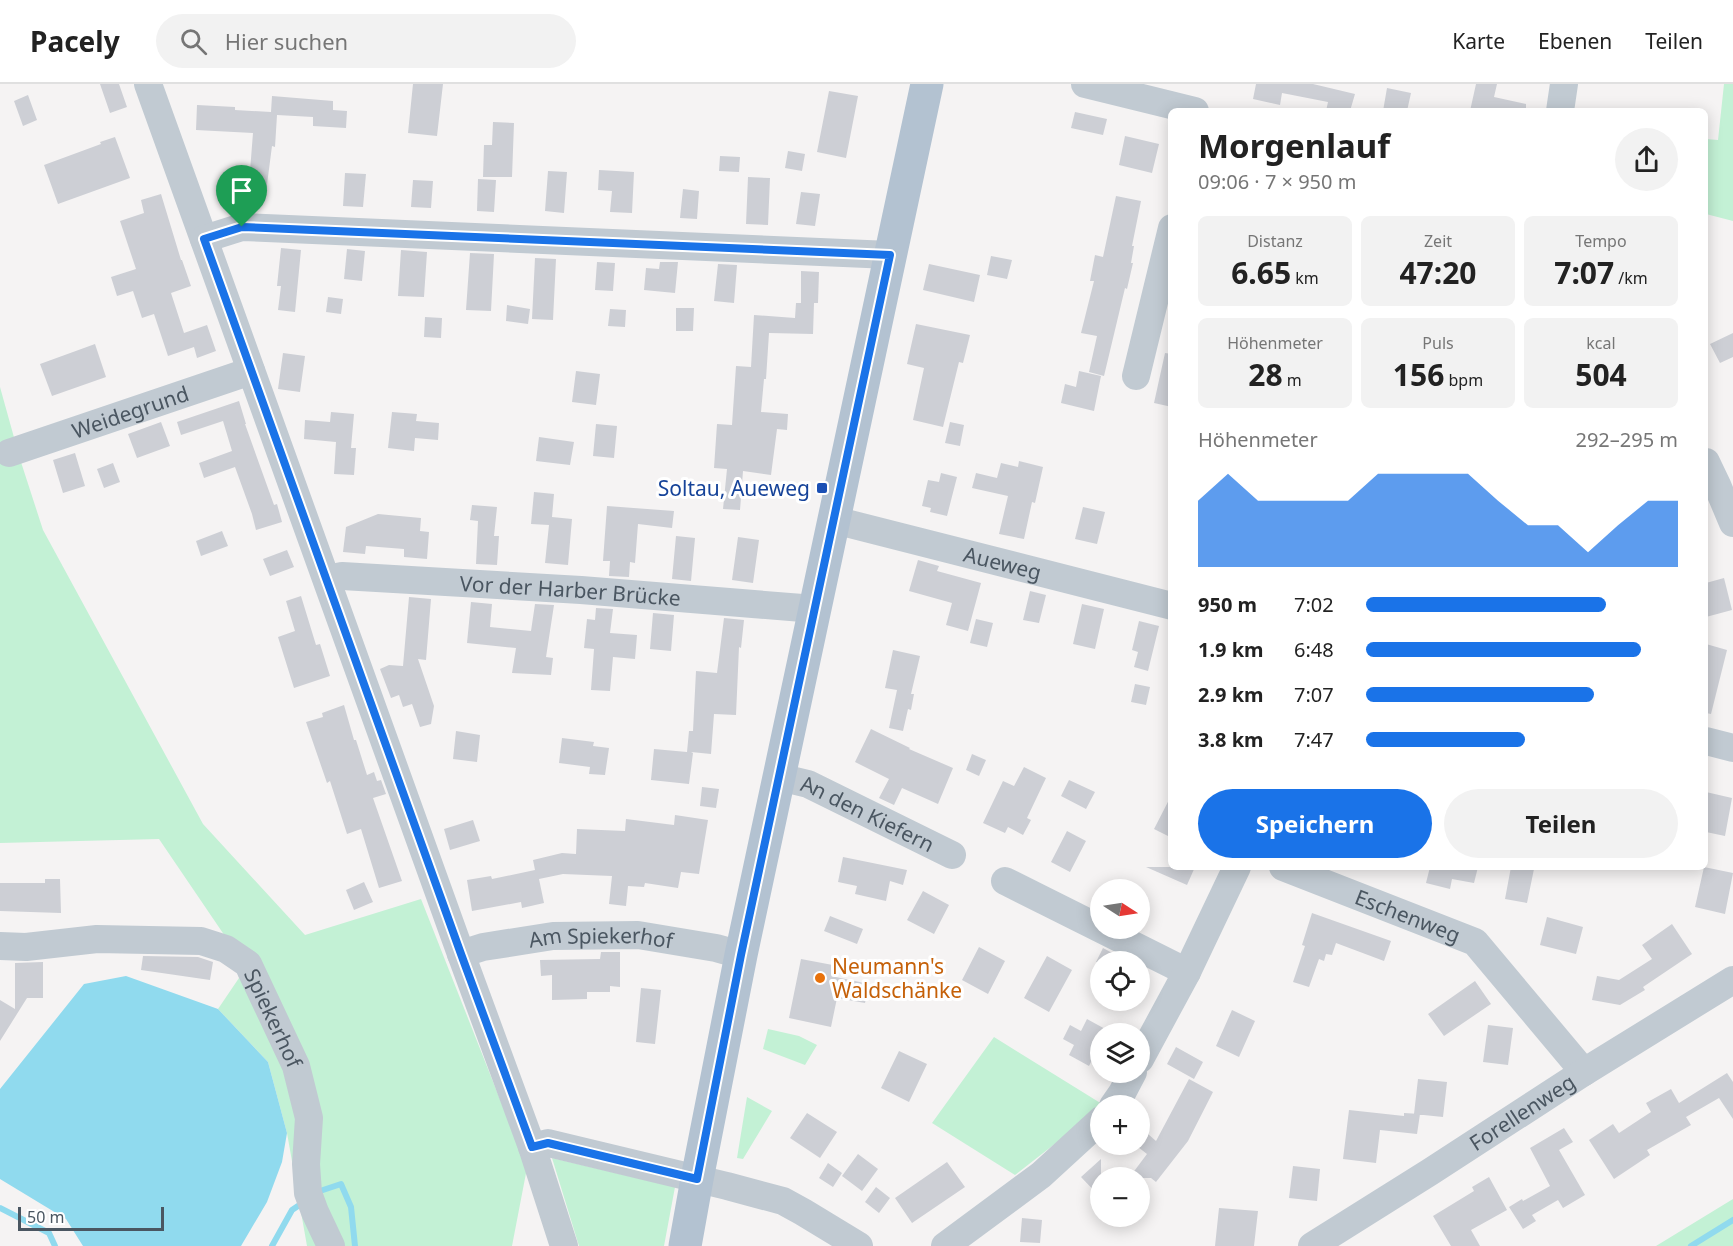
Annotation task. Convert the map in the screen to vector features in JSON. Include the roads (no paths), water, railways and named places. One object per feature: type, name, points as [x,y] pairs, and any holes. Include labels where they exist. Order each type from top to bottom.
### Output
[{"type":"main road","points":[[685,1246],[741,955],[927,84]]},
{"type":"street","points":[[148,84],[532,1147],[564,1246]]},
{"type":"street","points":[[1085,84],[1183,108]]},
{"type":"street","points":[[1560,108],[1564,84]]},
{"type":"street","points":[[204,239],[242,227],[890,255]]},
{"type":"street","points":[[1136,376],[1160,325],[1168,260]]},
{"type":"street","name":"Weidegrund","points":[[9,453],[251,371]]},
{"type":"street","points":[[1708,466],[1733,524]]},
{"type":"street","name":"Aueweg","points":[[834,520],[1168,605]]},
{"type":"street","name":"Vor der Harber Brücke","points":[[327,579],[342,576],[581,590],[815,609]]},
{"type":"street","points":[[1708,742],[1733,748]]},
{"type":"street","name":"An den Kiefern","points":[[779,777],[808,784],[952,855]]},
{"type":"street","points":[[1150,1040],[1187,972],[1236,870]]},
{"type":"street","name":"Eschenweg","points":[[1290,870],[1475,942],[1584,1072]]},
{"type":"street","points":[[1005,881],[1187,972]]},
{"type":"street","name":"Am Spiekerhof","points":[[461,954],[483,947],[553,936],[638,935],[716,948],[741,955]]},
{"type":"street","name":"Spiekerhof","points":[[0,946],[26,947],[97,939],[201,941],[226,949],[248,964],[296,1066],[309,1118],[306,1164],[310,1199],[331,1246]]},
{"type":"street","name":"Forellenweg","points":[[1312,1246],[1584,1072],[1733,980]]},
{"type":"street","points":[[945,1246],[1041,1175],[1090,1130]]},
{"type":"street","points":[[532,1147],[548,1143],[783,1201],[859,1246]]},
{"type":"water","points":[[126,976],[218,1009],[268,1062],[287,1133],[282,1162],[267,1202],[241,1246],[83,1246],[66,1219],[0,1179],[0,1089],[84,984]]},
{"type":"waterway","points":[[315,1194],[341,1184],[351,1207],[355,1246]]},
{"type":"waterway","points":[[272,1246],[292,1210],[304,1202]]},
{"type":"waterway","points":[[0,1208],[49,1233],[55,1246]]},
{"type":"waterway","points":[[1691,1246],[1733,1220]]},
{"type":"place","name":"Soltau, Aueweg","points":[[822,488]]},
{"type":"place","name":"Neumann's Waldschänke","points":[[820,978]]}]
